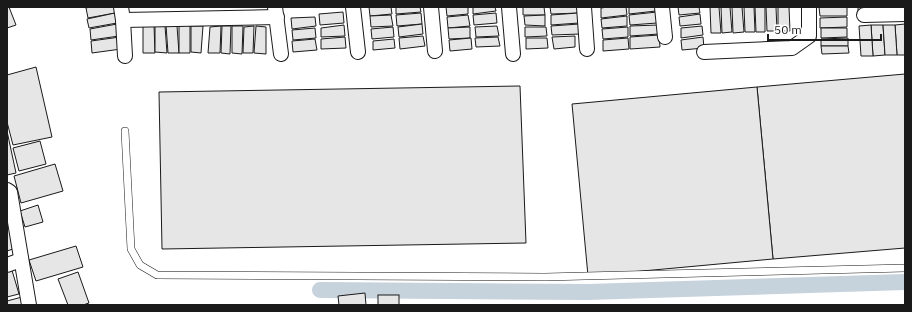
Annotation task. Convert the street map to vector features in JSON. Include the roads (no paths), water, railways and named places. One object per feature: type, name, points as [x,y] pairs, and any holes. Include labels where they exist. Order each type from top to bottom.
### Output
[{"type":"street","points":[[353,7],[358,52]]},
{"type":"street","points":[[431,7],[435,51]]},
{"type":"street","points":[[509,7],[513,54]]},
{"type":"street","points":[[584,7],[587,49]]},
{"type":"street","points":[[662,7],[665,37]]},
{"type":"street","points":[[704,52],[792,48],[809,36],[809,7]]},
{"type":"street","points":[[125,56],[122,13],[276,12],[281,54]]},
{"type":"street","points":[[864,15],[905,14]]},
{"type":"street","points":[[7,190],[10,192],[29,305]]},
{"type":"street","points":[[7,265],[21,260]]},
{"type":"lane","points":[[125,131],[131,248],[140,265],[157,275],[545,277],[905,268]]},
{"type":"waterway","points":[[320,290],[588,292],[905,282]]}]
